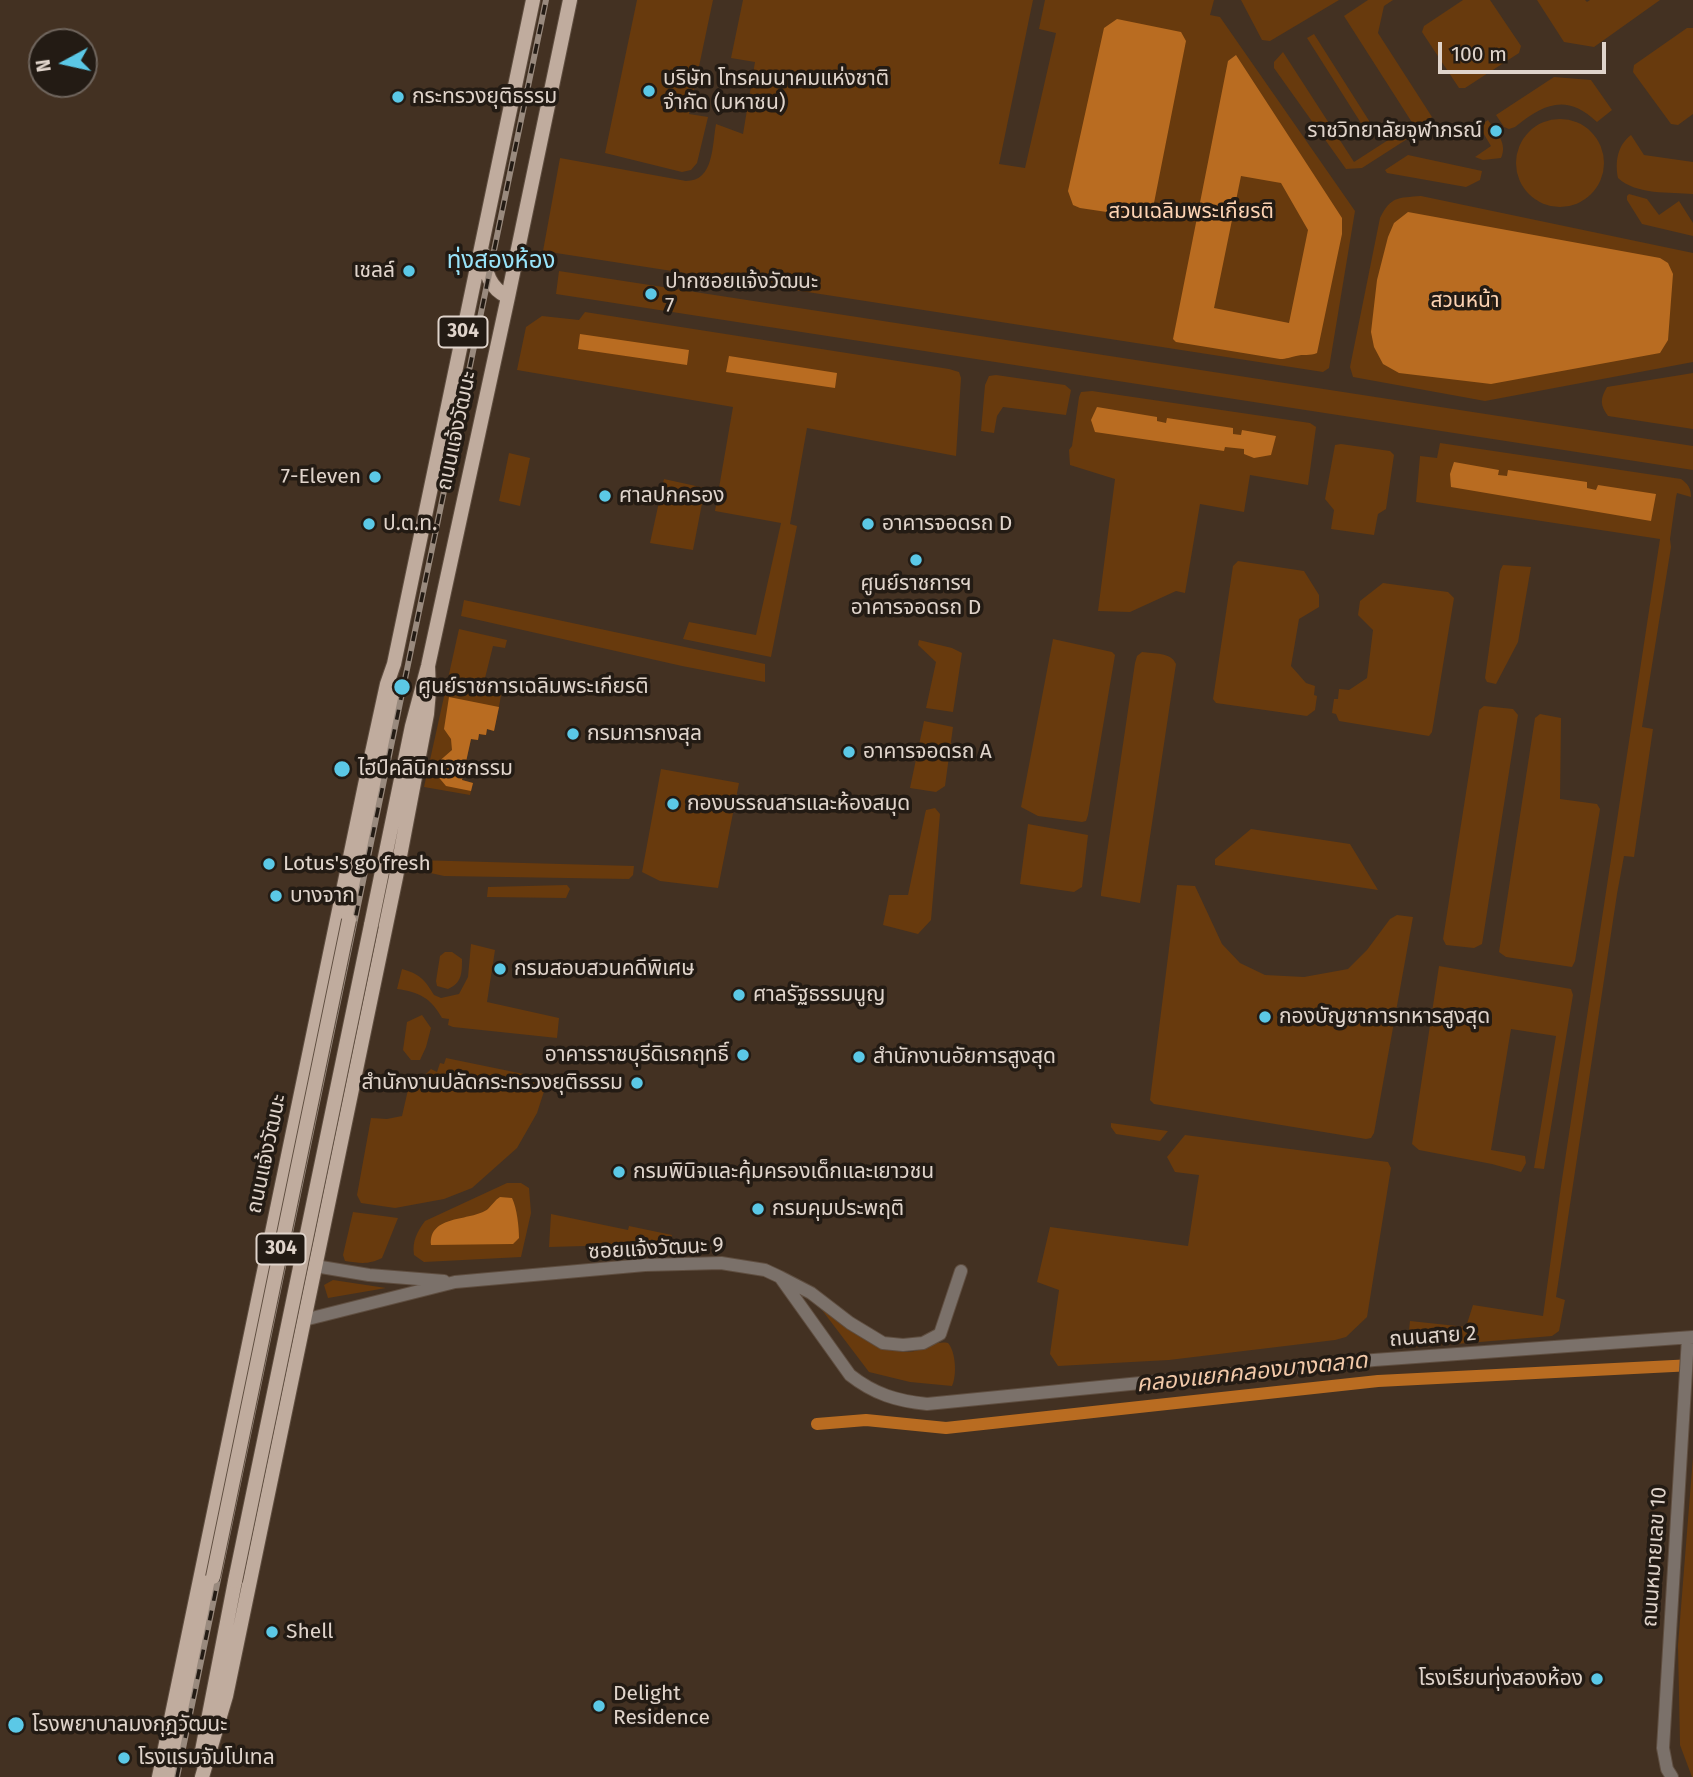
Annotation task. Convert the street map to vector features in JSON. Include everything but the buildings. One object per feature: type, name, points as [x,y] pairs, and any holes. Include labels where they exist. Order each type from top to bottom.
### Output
[{"type":"main road","name":"ถนนแจ้งวัฒนะ","points":[[159,1777],[373,750],[394,664],[533,0]]},
{"type":"main road","name":"ถนนแจ้งวัฒนะ","points":[[200,1777],[235,1581],[412,726],[428,666],[509,297],[570,0]]},
{"type":"main road","points":[[482,243],[486,271],[497,291],[509,297]]},
{"type":"main road","name":"ถนนแจ้งวัฒนะ","points":[[170,1777],[390,722],[395,686],[394,664]]},
{"type":"main road","name":"ถนนแจ้งวัฒนะ","points":[[200,1777],[226,1696],[327,1211],[421,751],[429,691],[428,666]]},
{"type":"main road","points":[[280,1196],[286,1210],[301,1222],[320,1219],[327,1211]]},
{"type":"main road","points":[[267,1256],[315,1266]]},
{"type":"main road","points":[[250,1339],[261,1329],[278,1328],[294,1335],[298,1345]]},
{"type":"street","name":"ซอยแจ้งวัฒนะ 9","points":[[315,1266],[369,1275],[454,1282],[685,1263],[741,1264],[765,1270],[811,1293],[850,1324],[883,1343],[903,1345],[923,1343],[940,1334],[961,1271]]},
{"type":"street","name":"ถนนสาย 2","points":[[780,1277],[850,1375],[866,1387],[904,1402],[927,1404],[1338,1363],[1691,1338]]},
{"type":"street","name":"ซอยแจ้งวัฒนะ 9","points":[[304,1321],[454,1282]]},
{"type":"street","name":"ถนนหมายเลข 10","points":[[1672,1777],[1667,1769],[1662,1748],[1691,1338]]},
{"type":"green space","points":[[637,0],[713,0],[689,114],[708,117],[697,163],[691,170],[682,172],[605,153]]},
{"type":"green space","name":"สวนเฉลิมพระเกียรติ","points":[[743,0],[1033,0],[999,164],[1025,168],[1056,33],[1039,29],[1045,0],[1214,0],[1210,15],[1220,17],[1355,211],[1329,368],[1323,372],[543,251],[560,158],[686,181],[702,175],[707,169],[716,124],[743,134],[755,62],[731,58]]},
{"type":"green space","points":[[1241,0],[1339,0],[1270,41],[1262,40]]},
{"type":"green space","points":[[1368,0],[1393,0],[1384,6],[1378,33],[1432,117],[1413,129],[1415,134],[1362,168],[1346,169],[1274,68],[1274,62],[1283,52],[1354,162],[1413,124],[1344,16]]},
{"type":"green space","points":[[1463,0],[1490,0],[1521,46],[1519,53],[1465,88],[1459,88],[1422,32],[1424,26]]},
{"type":"green space","points":[[1537,0],[1660,0],[1594,47],[1564,42]]},
{"type":"green space","points":[[1687,28],[1693,28],[1693,114],[1678,125],[1671,124],[1633,72],[1634,65]]},
{"type":"green space","points":[[1314,34],[1373,127],[1366,131],[1307,38]]},
{"type":"green space","points":[[1554,77],[1591,80],[1612,110],[1597,122],[1575,107],[1555,105],[1536,112],[1515,127],[1504,127],[1496,115]]},
{"type":"green space","points":[[1560,119],[1585,126],[1597,138],[1604,163],[1597,188],[1585,200],[1560,207],[1535,200],[1523,188],[1516,163],[1523,138],[1535,126]]},
{"type":"green space","points":[[1488,120],[1500,138],[1503,153],[1501,158],[1483,160],[1475,157],[1491,146],[1479,126]]},
{"type":"green space","points":[[1631,135],[1644,155],[1693,162],[1693,194],[1644,190],[1618,178],[1618,155]]},
{"type":"green space","points":[[1408,155],[1482,171],[1480,180],[1466,187],[1387,173],[1385,170]]},
{"type":"green space","points":[[1629,194],[1647,199],[1659,215],[1679,201],[1693,223],[1693,236],[1642,224],[1627,200]]},
{"type":"green space","name":"สวนหน้า","points":[[1421,196],[1693,253],[1693,362],[1485,401],[1353,377],[1350,367],[1380,218],[1392,202]]},
{"type":"green space","points":[[559,271],[1693,446],[1693,470],[556,294]]},
{"type":"green space","points":[[585,312],[959,372],[961,378],[956,456],[807,428],[790,524],[797,526],[771,657],[683,639],[689,622],[756,635],[781,523],[715,511],[733,407],[517,370],[526,327],[542,316],[579,320]]},
{"type":"green space","points":[[1693,373],[1693,429],[1608,416],[1603,409],[1602,399],[1607,387]]},
{"type":"green space","points":[[989,376],[1065,385],[1071,390],[1066,415],[1003,407],[997,416],[994,433],[981,431],[985,385]]},
{"type":"green space","points":[[1092,391],[1310,423],[1316,427],[1308,485],[1250,475],[1244,512],[1200,504],[1185,593],[1176,591],[1130,612],[1098,611],[1115,479],[1070,465],[1069,450],[1072,446],[1079,397],[1081,392]]},
{"type":"green space","points":[[1440,443],[1681,479],[1689,486],[1691,497],[1677,493],[1676,497],[1671,547],[1642,727],[1653,729],[1634,857],[1624,856],[1617,894],[1556,1297],[1565,1300],[1559,1331],[1552,1336],[1407,1348],[1410,1321],[1466,1327],[1473,1305],[1543,1316],[1660,539],[1416,502],[1420,456],[1437,458]]},
{"type":"green space","points":[[1335,445],[1390,451],[1394,455],[1386,509],[1378,514],[1374,535],[1331,529],[1334,510],[1325,499]]},
{"type":"green space","points":[[509,453],[530,458],[520,506],[499,501]]},
{"type":"green space","points":[[664,479],[705,488],[693,550],[650,543]]},
{"type":"green space","points":[[1238,561],[1304,571],[1319,595],[1319,607],[1299,619],[1291,666],[1306,683],[1315,686],[1315,710],[1307,716],[1216,703],[1213,699],[1233,566]]},
{"type":"green space","points":[[1503,565],[1531,567],[1518,642],[1496,684],[1487,682],[1485,678]]},
{"type":"green space","points":[[1383,583],[1448,592],[1454,598],[1432,732],[1429,736],[1339,721],[1336,714],[1332,713],[1339,689],[1349,690],[1367,678],[1373,630],[1358,615],[1360,601]]},
{"type":"green space","points":[[464,600],[765,664],[765,682],[461,616]]},
{"type":"green space","points":[[459,629],[507,640],[505,648],[493,646],[483,686],[502,691],[494,731],[487,729],[486,735],[479,734],[478,740],[471,739],[462,780],[473,783],[470,795],[424,787]]},
{"type":"green space","points":[[1053,639],[1112,652],[1115,655],[1088,815],[1086,821],[1082,822],[1038,816],[1021,807]]},
{"type":"green space","points":[[919,640],[962,653],[953,712],[926,708],[936,662],[918,645]]},
{"type":"green space","points":[[1142,652],[1166,655],[1176,664],[1140,903],[1101,896],[1101,893],[1135,663]]},
{"type":"green space","points":[[1484,706],[1513,709],[1518,715],[1482,944],[1474,948],[1446,945],[1443,939],[1479,710]]},
{"type":"green space","points":[[1540,714],[1561,718],[1560,799],[1597,804],[1600,809],[1572,967],[1506,957],[1499,952],[1535,718]]},
{"type":"green space","points":[[924,721],[953,727],[945,786],[936,792],[910,788]]},
{"type":"green space","points":[[661,769],[739,783],[718,888],[660,881],[642,872]]},
{"type":"green space","points":[[935,808],[940,814],[931,920],[918,934],[883,925],[889,895],[908,895],[926,810]]},
{"type":"green space","points":[[1028,824],[1088,835],[1082,887],[1074,892],[1020,884]]},
{"type":"green space","points":[[1251,829],[1350,844],[1378,890],[1215,865],[1215,859]]},
{"type":"green space","points":[[410,859],[634,866],[633,875],[629,879],[444,876],[408,868]]},
{"type":"green space","points":[[567,885],[570,889],[566,898],[487,897],[488,887]]},
{"type":"green space","points":[[1177,885],[1195,886],[1222,944],[1240,963],[1265,975],[1304,977],[1348,969],[1367,950],[1390,919],[1397,915],[1413,917],[1371,1138],[1154,1104],[1150,1100]]},
{"type":"green space","points":[[471,944],[495,950],[487,1002],[559,1018],[557,1038],[453,1027],[448,1025],[449,1019],[442,1018],[424,997],[397,989],[402,969],[421,978],[434,995],[441,998],[459,994],[468,977]]},
{"type":"green space","points":[[445,952],[452,952],[462,959],[460,977],[456,984],[448,989],[437,986],[436,981],[440,956]]},
{"type":"green space","points":[[1439,966],[1571,989],[1573,995],[1544,1169],[1534,1168],[1556,1036],[1511,1029],[1491,1150],[1525,1156],[1526,1163],[1521,1172],[1419,1150],[1412,1144]]},
{"type":"green space","points":[[422,1015],[431,1028],[420,1060],[411,1060],[403,1050],[407,1022]]},
{"type":"green space","points":[[446,1058],[548,1079],[537,1113],[517,1148],[472,1188],[444,1199],[395,1208],[361,1203],[357,1195],[371,1118],[402,1116],[410,1081],[423,1077],[431,1069],[437,1072],[440,1063],[444,1064]]},
{"type":"green space","points":[[1111,1123],[1168,1131],[1160,1141],[1116,1134]]},
{"type":"green space","points":[[1185,1135],[1388,1162],[1391,1168],[1367,1317],[1346,1337],[1335,1340],[1169,1360],[1058,1366],[1050,1354],[1059,1290],[1037,1282],[1050,1227],[1188,1246],[1199,1175],[1175,1172],[1167,1157]]},
{"type":"green space","points":[[507,1183],[521,1183],[529,1188],[531,1213],[521,1257],[424,1262],[414,1255],[416,1237],[425,1221]]},
{"type":"green space","points":[[353,1212],[398,1218],[382,1258],[368,1263],[345,1261],[343,1255]]},
{"type":"green space","points":[[551,1214],[628,1230],[629,1226],[672,1235],[671,1239],[691,1243],[549,1247]]},
{"type":"green space","points":[[333,1280],[386,1288],[328,1298],[324,1285]]},
{"type":"green space","points":[[822,1310],[862,1336],[895,1350],[912,1352],[937,1343],[948,1343],[955,1364],[952,1386],[910,1382],[869,1372]]},
{"type":"green space","points":[[1693,1457],[1692,1777],[1680,1745],[1678,1645]]},
{"type":"shaded area","points":[[1117,19],[1181,32],[1186,41],[1153,208],[1147,218],[1080,208],[1073,205],[1068,191],[1104,28]]},
{"type":"shaded area","points":[[1236,55],[1342,218],[1342,234],[1317,353],[1314,354],[1280,359],[1176,342],[1173,339],[1228,61]],"holes":[[[1241,176],[1281,183],[1308,230],[1289,323],[1214,308]]]},
{"type":"shaded area","name":"สวนหน้า","points":[[1408,212],[1660,258],[1668,263],[1673,274],[1668,340],[1660,353],[1491,384],[1399,373],[1383,364],[1374,347],[1371,332],[1377,280],[1388,237],[1394,223]]},
{"type":"shaded area","points":[[580,334],[689,350],[687,365],[578,349]]},
{"type":"shaded area","points":[[729,356],[837,373],[835,388],[726,372]]},
{"type":"shaded area","points":[[1097,407],[1157,417],[1157,421],[1166,423],[1167,418],[1233,428],[1233,434],[1241,435],[1242,430],[1276,436],[1271,455],[1254,458],[1244,454],[1244,449],[1225,447],[1224,451],[1095,432],[1091,420]]},
{"type":"shaded area","points":[[1454,462],[1499,470],[1498,475],[1507,476],[1508,470],[1587,482],[1587,488],[1596,490],[1598,485],[1656,494],[1651,521],[1451,487],[1450,474]]},
{"type":"shaded area","points":[[449,697],[499,707],[494,731],[487,729],[486,735],[479,734],[478,740],[471,739],[462,780],[473,783],[471,791],[446,786],[436,774],[436,764],[452,750],[451,739],[444,729]]},
{"type":"shaded area","points":[[500,1197],[512,1198],[515,1207],[519,1238],[513,1244],[431,1245],[432,1235],[443,1223],[480,1213]]},
{"type":"waterway","name":"คลองแยกคลองบางตลาด","points":[[817,1424],[866,1420],[946,1428],[1378,1381],[1693,1365]]},
{"type":"railway","points":[[177,1777],[546,0]]},
{"type":"place","name":"บริษัท โทรคมนาคมแห่งชาติ จำกัด (มหาชน)","points":[[649,91]]},
{"type":"place","name":"กระทรวงยุติธรรม","points":[[398,97]]},
{"type":"place","name":"ราชวิทยาลัยจุฬาภรณ์","points":[[1496,131]]},
{"type":"place","name":"เชลล์","points":[[409,271]]},
{"type":"place","name":"ปากซอยแจ้งวัฒนะ 7","points":[[651,294]]},
{"type":"place","name":"7-Eleven","points":[[375,477]]},
{"type":"place","name":"ศาลปกครอง","points":[[605,496]]},
{"type":"place","name":"ป.ต.ท.","points":[[369,524]]},
{"type":"place","name":"อาคารจอดรถ D","points":[[868,524]]},
{"type":"place","name":"ศูนย์ราชการฯ อาคารจอดรถ D","points":[[916,560]]},
{"type":"place","name":"ศูนย์ราชการเฉลิมพระเกียรติ","points":[[402,687]]},
{"type":"place","name":"กรมการกงสุล","points":[[573,734]]},
{"type":"place","name":"อาคารจอดรถ A","points":[[849,752]]},
{"type":"place","name":"ไฮป์คลินิกเวชกรรม","points":[[342,769]]},
{"type":"place","name":"กองบรรณสารและห้องสมุด","points":[[673,804]]},
{"type":"place","name":"Lotus's go fresh","points":[[269,864]]},
{"type":"place","name":"บางจาก","points":[[276,896]]},
{"type":"place","name":"กรมสอบสวนคดีพิเศษ","points":[[500,969]]},
{"type":"place","name":"ศาลรัฐธรรมนูญ","points":[[739,995]]},
{"type":"place","name":"กองบัญชาการทหารสูงสุด","points":[[1265,1017]]},
{"type":"place","name":"อาคารราชบุรีดิเรกฤทธิ์","points":[[743,1055]]},
{"type":"place","name":"สำนักงานอัยการสูงสุด","points":[[859,1057]]},
{"type":"place","name":"สำนักงานปลัดกระทรวงยุติธรรม","points":[[637,1083]]},
{"type":"place","name":"กรมพินิจและคุ้มครองเด็กและเยาวชน","points":[[619,1172]]},
{"type":"place","name":"กรมคุมประพฤติ","points":[[758,1209]]},
{"type":"place","name":"Shell","points":[[272,1632]]},
{"type":"place","name":"โรงเรียนทุ่งสองห้อง","points":[[1597,1679]]},
{"type":"place","name":"Delight Residence","points":[[599,1706]]},
{"type":"place","name":"โรงพยาบาลมงกุฎวัฒนะ","points":[[16,1725]]},
{"type":"place","name":"โรงแรมจัมโปเทล","points":[[124,1758]]},
{"type":"district","name":"ทุ่งสองห้อง","points":[[501,261]]}]
